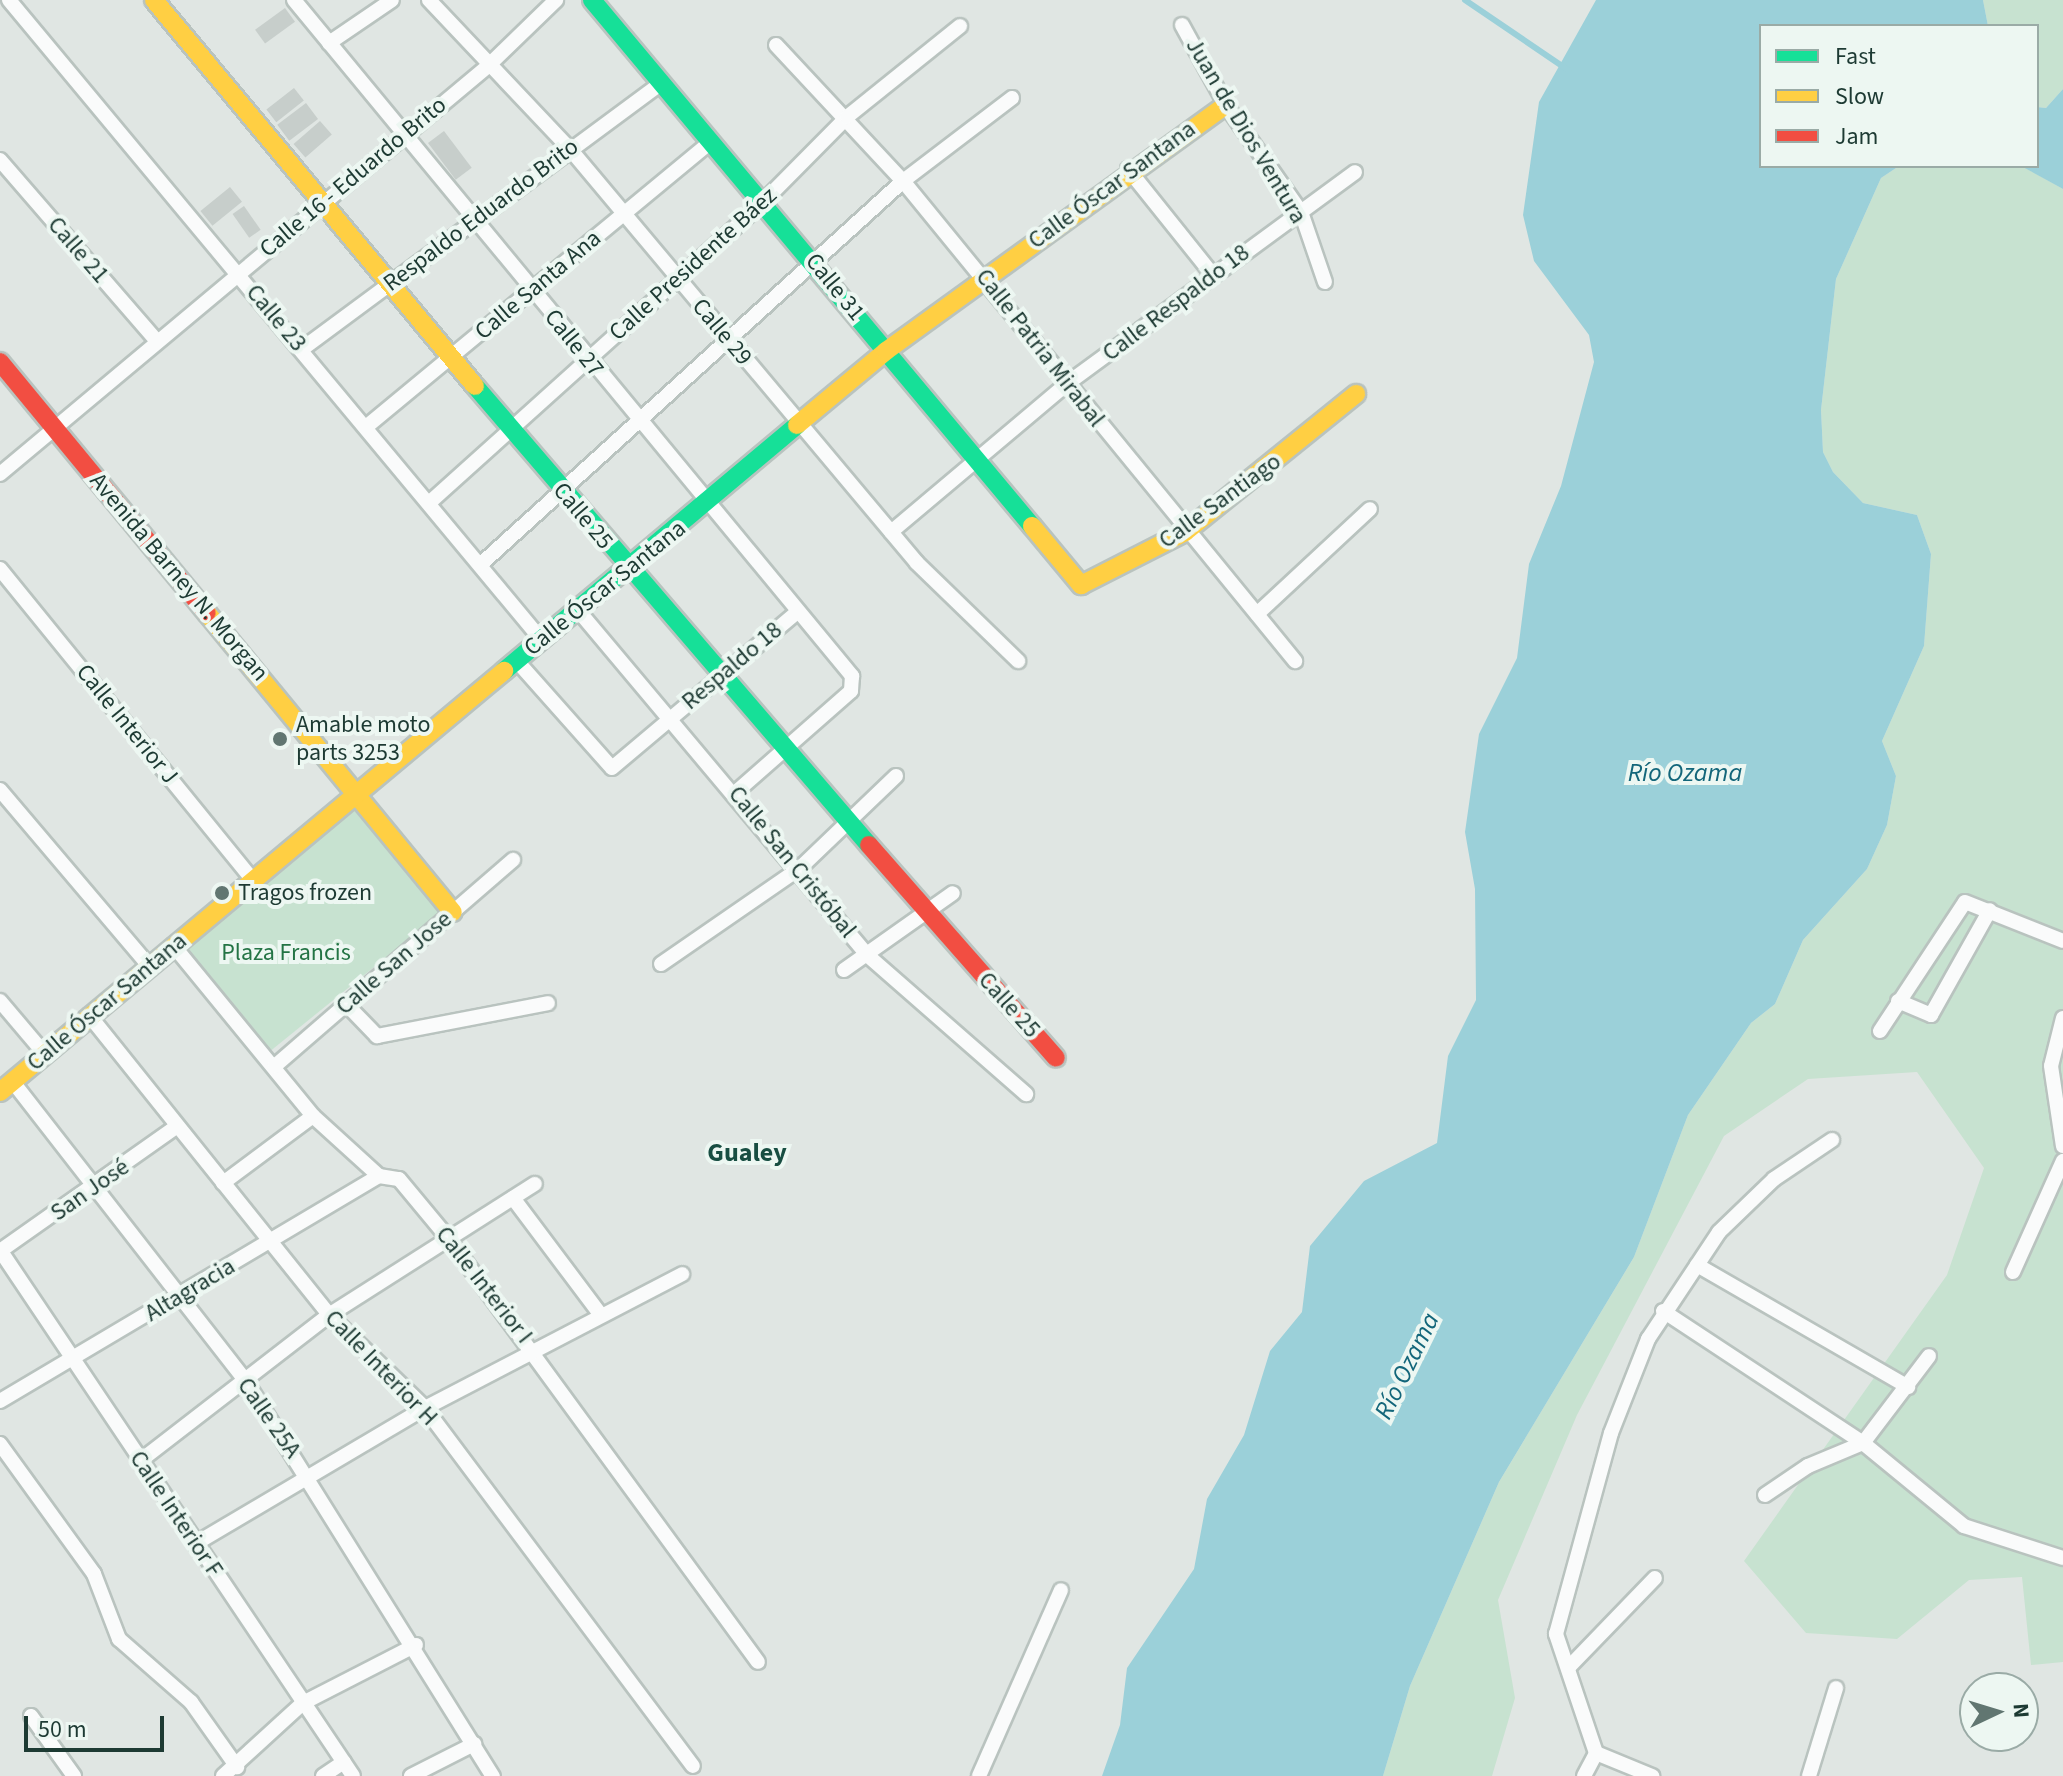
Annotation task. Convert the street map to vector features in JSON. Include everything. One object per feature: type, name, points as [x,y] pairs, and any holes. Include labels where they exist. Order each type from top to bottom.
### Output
[{"type":"street","name":"Calle 23","points":[[9,0],[540,638]]},
{"type":"street","name":"Calle 25","points":[[154,0],[324,202],[387,285],[509,430],[627,568],[724,673],[849,823],[1056,1058]]},
{"type":"street","name":"Calle 27","points":[[294,0],[855,685],[787,747]]},
{"type":"street","points":[[329,43],[392,0]]},
{"type":"street","name":"Calle 29","points":[[429,0],[488,66],[570,149],[891,532],[1018,661]]},
{"type":"street","name":"Calle 16 - Eduardo Brito","points":[[0,474],[488,66],[556,0]]},
{"type":"street","name":"Calle 31","points":[[592,0],[762,203],[815,261],[973,462],[1074,578]]},
{"type":"street","name":"Juan de Dios Ventura","points":[[1182,25],[1226,105],[1301,212],[1325,282]]},
{"type":"street","name":"Calle Presidente Báez","points":[[429,503],[762,203],[847,117],[960,26]]},
{"type":"street","name":"Calle Patria Mirabal","points":[[776,45],[847,117],[985,278],[1185,532],[1295,661]]},
{"type":"street","name":"Respaldo Eduardo Brito","points":[[302,349],[661,83]]},
{"type":"street","points":[[480,565],[903,181],[1012,98]]},
{"type":"street","name":"Calle Óscar Santana","points":[[7,1087],[540,638],[708,505],[799,423],[886,351],[1128,169],[1226,105]]},
{"type":"street","name":"Calle Santa Ana","points":[[366,427],[710,142]]},
{"type":"street","name":"Calle 21","points":[[0,160],[157,341]]},
{"type":"street","points":[[1128,169],[1212,274]]},
{"type":"street","name":"Calle Respaldo 18","points":[[891,532],[1068,383],[1212,274],[1355,172]]},
{"type":"street","name":"Avenida Barney N. Morgan","points":[[0,362],[453,912]]},
{"type":"street","name":"Calle Santiago","points":[[1074,578],[1092,585],[1185,532],[1356,394]]},
{"type":"street","points":[[1257,614],[1370,509]]},
{"type":"street","name":"Calle Interior J","points":[[0,569],[253,880]]},
{"type":"street","name":"Calle San Cristóbal","points":[[577,609],[669,720],[736,792],[800,868],[866,954],[1026,1094]]},
{"type":"street","name":"Respaldo 18","points":[[516,660],[605,767],[669,720],[796,613]]},
{"type":"street","points":[[736,792],[787,747]]},
{"type":"street","points":[[661,964],[800,868],[896,776]]},
{"type":"street","points":[[0,790],[149,966]]},
{"type":"street","name":"Calle San Jose","points":[[275,1066],[513,860]]},
{"type":"street","points":[[844,970],[953,893]]},
{"type":"street","points":[[1880,1031],[1957,906],[1975,902],[2063,941]]},
{"type":"street","points":[[1898,1001],[1931,1015],[1990,910]]},
{"type":"street","name":"Calle Interior I","points":[[173,945],[313,1116],[379,1176],[399,1179],[448,1238],[535,1350],[758,1662]]},
{"type":"street","points":[[0,1001],[44,1053]]},
{"type":"street","points":[[346,1004],[377,1036],[548,1003]]},
{"type":"street","name":"Calle Interior H","points":[[89,1015],[329,1315],[425,1408],[693,1766]]},
{"type":"street","points":[[2063,1018],[2051,1066],[2063,1146]]},
{"type":"street","name":"Calle 25A","points":[[7,1087],[97,1187],[178,1299],[247,1383],[416,1645],[493,1776]]},
{"type":"street","points":[[223,1183],[313,1116]]},
{"type":"street","name":"San José","points":[[0,1251],[97,1187],[177,1126]]},
{"type":"street","points":[[1584,1776],[1596,1753],[1556,1634],[1611,1433],[1663,1311],[1719,1232],[1774,1179],[1832,1140]]},
{"type":"street","points":[[2013,1272],[2063,1161]]},
{"type":"street","name":"Altagracia","points":[[0,1401],[178,1299],[379,1176]]},
{"type":"street","points":[[140,1461],[247,1383],[329,1315],[535,1184]]},
{"type":"street","points":[[513,1198],[600,1314]]},
{"type":"street","name":"Calle Interior F","points":[[0,1251],[76,1355],[140,1461],[353,1776]]},
{"type":"street","points":[[1697,1265],[1908,1387]]},
{"type":"street","points":[[195,1544],[425,1408],[600,1314],[682,1274]]},
{"type":"street","points":[[1663,1311],[1863,1443],[1964,1526],[2063,1558]]},
{"type":"street","points":[[1765,1495],[1808,1466],[1863,1443],[1929,1356]]},
{"type":"street","points":[[0,1444],[94,1574],[119,1639],[191,1702],[237,1767]]},
{"type":"street","points":[[1568,1668],[1655,1578]]},
{"type":"street","points":[[979,1776],[1061,1590]]},
{"type":"street","points":[[223,1776],[237,1767],[303,1703],[416,1645]]},
{"type":"street","points":[[1809,1776],[1836,1688]]},
{"type":"street","points":[[31,1716],[74,1776]]},
{"type":"street","points":[[411,1776],[474,1744]]},
{"type":"street","points":[[1596,1753],[1652,1776]]},
{"type":"street","points":[[323,1776],[344,1762]]},
{"type":"green space","points":[[1983,0],[2063,0],[2063,89],[2046,108],[2039,107],[2039,24],[1988,24]]},
{"type":"green space","points":[[1896,168],[2026,168],[2063,189],[2063,1662],[2031,1665],[2022,1577],[1969,1580],[1897,1639],[1806,1633],[1744,1561],[1947,1275],[1984,1168],[1917,1072],[1808,1079],[1724,1136],[1577,1415],[1498,1600],[1515,1698],[1492,1776],[1383,1776],[1410,1686],[1499,1482],[1634,1257],[1688,1115],[1751,1023],[1775,1004],[1803,940],[1867,869],[1887,825],[1896,776],[1882,741],[1924,646],[1931,554],[1917,515],[1863,503],[1833,472],[1823,452],[1821,410],[1836,279],[1881,178]]},
{"type":"green space","name":"Plaza Francis","points":[[357,802],[444,910],[270,1051],[183,943]]},
{"type":"water","name":"Río Ozama","points":[[1596,0],[1983,0],[1988,24],[1759,24],[1759,168],[1896,168],[1881,178],[1836,279],[1821,410],[1823,452],[1833,472],[1863,503],[1917,515],[1931,554],[1924,646],[1882,741],[1896,776],[1887,825],[1867,869],[1803,940],[1775,1004],[1751,1023],[1688,1115],[1634,1257],[1499,1482],[1410,1686],[1383,1776],[1102,1776],[1120,1725],[1127,1668],[1194,1569],[1207,1499],[1244,1435],[1270,1351],[1302,1312],[1310,1246],[1364,1181],[1437,1143],[1448,1056],[1476,1000],[1475,889],[1465,832],[1479,734],[1517,658],[1529,564],[1561,486],[1594,362],[1589,335],[1534,261],[1523,215],[1539,102]]},
{"type":"water","points":[[2063,89],[2063,189],[2025,168],[2039,168],[2039,107],[2046,108]]},
{"type":"building","points":[[285,8],[295,22],[265,44],[255,30]]},
{"type":"building","points":[[294,88],[304,101],[276,122],[266,110]]},
{"type":"building","points":[[306,103],[318,119],[289,141],[277,125]]},
{"type":"building","points":[[320,121],[332,135],[305,158],[294,144]]},
{"type":"building","points":[[444,131],[472,168],[456,180],[428,143]]},
{"type":"building","points":[[230,187],[242,202],[212,226],[200,211]]},
{"type":"building","points":[[244,206],[261,230],[249,238],[233,214]]},
{"type":"waterway","points":[[1465,0],[1568,70]]},
{"type":"traffic: fast","points":[[592,0],[1032,526]]},
{"type":"traffic: fast","points":[[475,386],[869,845]]},
{"type":"traffic: fast","points":[[504,671],[797,425]]},
{"type":"traffic: slow","points":[[154,0],[475,386]]},
{"type":"traffic: slow","points":[[797,425],[886,351],[1226,105]]},
{"type":"traffic: slow","points":[[1032,526],[1081,585],[1185,532],[1356,394]]},
{"type":"traffic: slow","points":[[207,613],[453,912]]},
{"type":"traffic: slow","points":[[0,1092],[504,671]]},
{"type":"traffic: jam","points":[[0,362],[207,613]]},
{"type":"traffic: jam","points":[[869,845],[1056,1058]]},
{"type":"place","name":"Amable moto parts 3253","points":[[280,739]]},
{"type":"place","name":"Tragos frozen","points":[[222,893]]},
{"type":"district","name":"Gualey","points":[[747,1153]]}]
